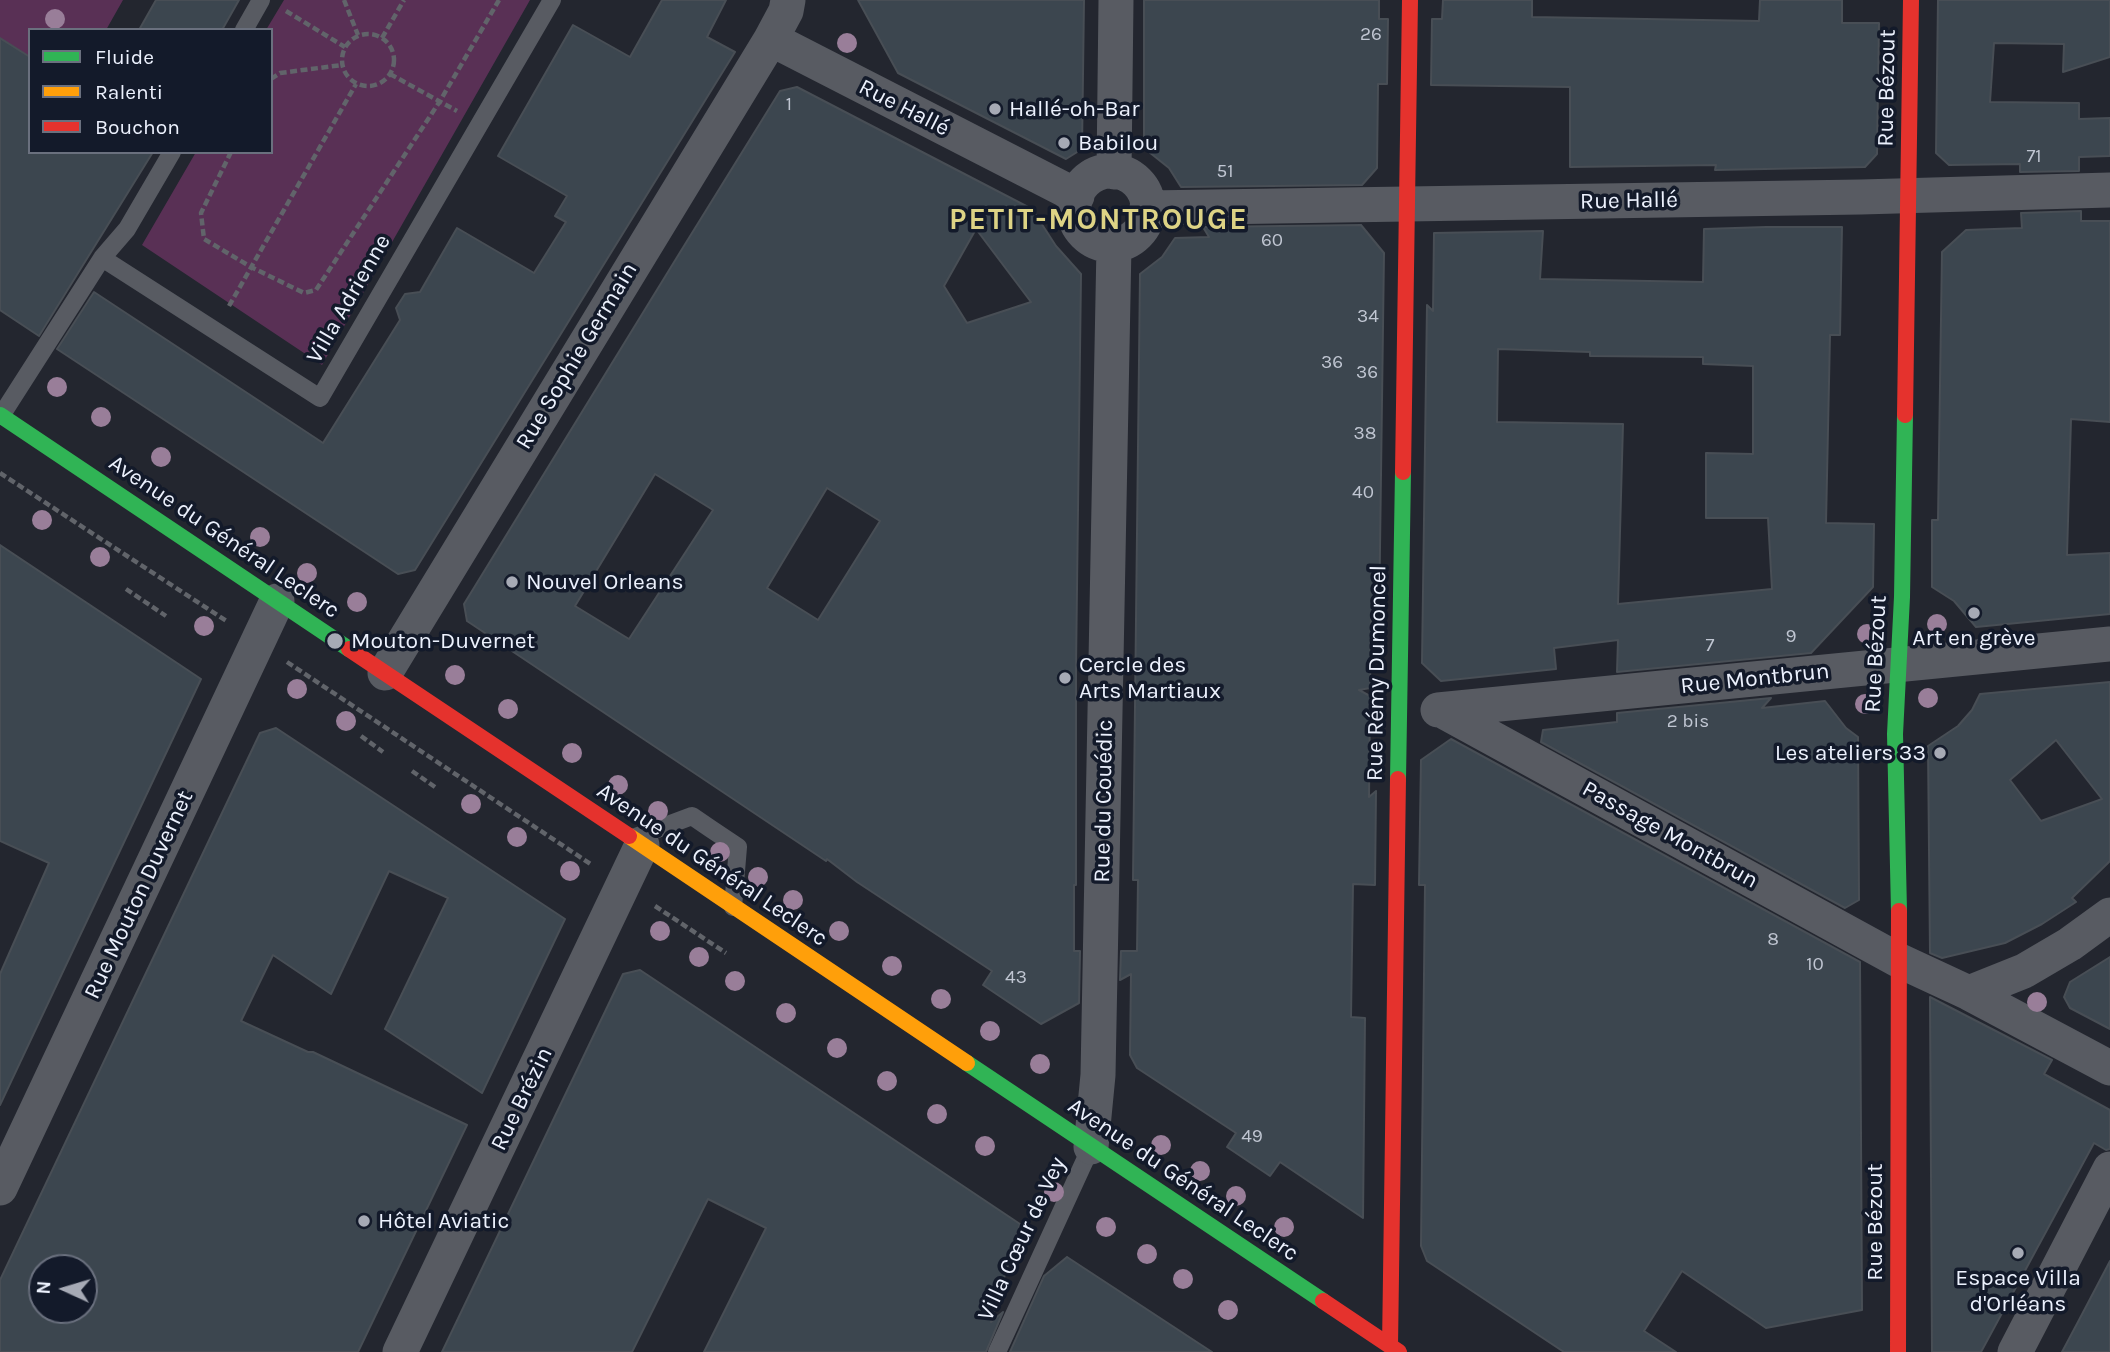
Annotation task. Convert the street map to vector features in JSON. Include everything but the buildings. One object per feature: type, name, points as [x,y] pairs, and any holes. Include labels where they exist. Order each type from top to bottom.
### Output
[{"type":"street","points":[[771,39],[789,0]]},
{"type":"street","points":[[1114,172],[1116,0]]},
{"type":"street","name":"Rue Rémy Dumoncel","points":[[1394,1349],[1399,714],[1410,0]]},
{"type":"street","name":"Rue Bézout","points":[[1898,1352],[1895,734],[1899,665],[1911,0]]},
{"type":"street","name":"Rue Hallé","points":[[771,39],[1077,196]]},
{"type":"street","name":"Rue Sophie Germain","points":[[385,673],[771,39]]},
{"type":"street","points":[[1114,172],[1135,180],[1142,189],[1147,208],[1146,221],[1133,238],[1114,245],[1101,244],[1082,231],[1074,208],[1082,185],[1091,177],[1114,172]]},
{"type":"street","name":"Rue Hallé","points":[[1147,208],[2110,190]]},
{"type":"street","name":"Rue du Couédic","points":[[1091,1147],[1098,1074],[1114,245]]},
{"type":"street","name":"Avenue du Général Leclerc","points":[[1,415],[1394,1349]]},
{"type":"street","name":"Rue Mouton Duvernet","points":[[0,1188],[277,601]]},
{"type":"street","name":"Rue Montbrun","points":[[1399,714],[2110,644]]},
{"type":"street","name":"Passage Montbrun","points":[[1441,710],[1898,960],[1969,993]]},
{"type":"street","name":"Rue Brézin","points":[[400,1352],[623,886],[637,842]]},
{"type":"street","points":[[1969,993],[2024,971],[2070,944],[2110,915]]},
{"type":"street","points":[[1969,993],[2110,1068]]},
{"type":"street","points":[[2015,1352],[2110,1169]]},
{"type":"lane","points":[[245,28],[261,0]]},
{"type":"lane","name":"Villa Adrienne","points":[[102,258],[320,398],[552,0]]},
{"type":"lane","points":[[1,415],[102,258],[127,229],[171,154]]},
{"type":"lane","points":[[637,842],[692,816],[738,847],[733,906]]},
{"type":"lane","name":"Villa Cœur de Vey","points":[[997,1352],[1091,1147]]},
{"type":"path","points":[[344,0],[358,35]]},
{"type":"path","points":[[382,38],[404,0]]},
{"type":"path","points":[[230,154],[201,213],[204,239],[251,267],[304,293],[316,290],[440,101],[499,0]]},
{"type":"path","points":[[278,7],[345,47]]},
{"type":"path","points":[[358,35],[382,38],[388,43],[394,58],[390,74],[379,84],[356,84],[349,79],[342,65],[345,47],[358,35]]},
{"type":"path","points":[[273,78],[280,73],[342,65]]},
{"type":"path","points":[[390,74],[480,124]]},
{"type":"path","points":[[213,331],[356,84]]},
{"type":"path","points":[[0,473],[729,954]]},
{"type":"path","points":[[126,589],[166,616]]},
{"type":"path","points":[[361,736],[383,752]]},
{"type":"path","points":[[412,771],[435,787]]},
{"type":"shaded area","points":[[0,0],[123,0],[107,28],[28,28],[28,56],[0,38]]},
{"type":"shaded area","points":[[284,0],[530,0],[322,365],[142,245],[195,154],[273,154],[273,28],[267,28]]},
{"type":"traffic: fast","points":[[0,415],[349,649]]},
{"type":"traffic: fast","points":[[1899,911],[1895,734],[1902,597],[1905,415]]},
{"type":"traffic: fast","points":[[1398,779],[1403,472]]},
{"type":"traffic: fast","points":[[967,1063],[1323,1301]]},
{"type":"traffic: slow","points":[[629,836],[967,1063]]},
{"type":"traffic: jam","points":[[1403,472],[1410,0]]},
{"type":"traffic: jam","points":[[1905,415],[1911,0]]},
{"type":"traffic: jam","points":[[349,649],[629,836]]},
{"type":"traffic: jam","points":[[1390,1346],[1398,779]]},
{"type":"traffic: jam","points":[[1898,1352],[1899,911]]},
{"type":"traffic: jam","points":[[1323,1301],[1399,1352]]},
{"type":"place","name":"Hallé-oh-Bar","points":[[995,109]]},
{"type":"place","name":"Babilou","points":[[1064,143]]},
{"type":"place","name":"Nouvel Orleans","points":[[512,582]]},
{"type":"place","name":"Art en grève","points":[[1974,613]]},
{"type":"place","name":"Mouton-Duvernet","points":[[335,641]]},
{"type":"place","name":"Cercle des Arts Martiaux","points":[[1065,678]]},
{"type":"place","name":"Les ateliers 33","points":[[1940,753]]},
{"type":"place","name":"Hôtel Aviatic","points":[[364,1221]]},
{"type":"place","name":"Espace Villa d'Orléans","points":[[2018,1253]]},
{"type":"district","name":"PETIT-MONTROUGE","points":[[1099,220]]}]
